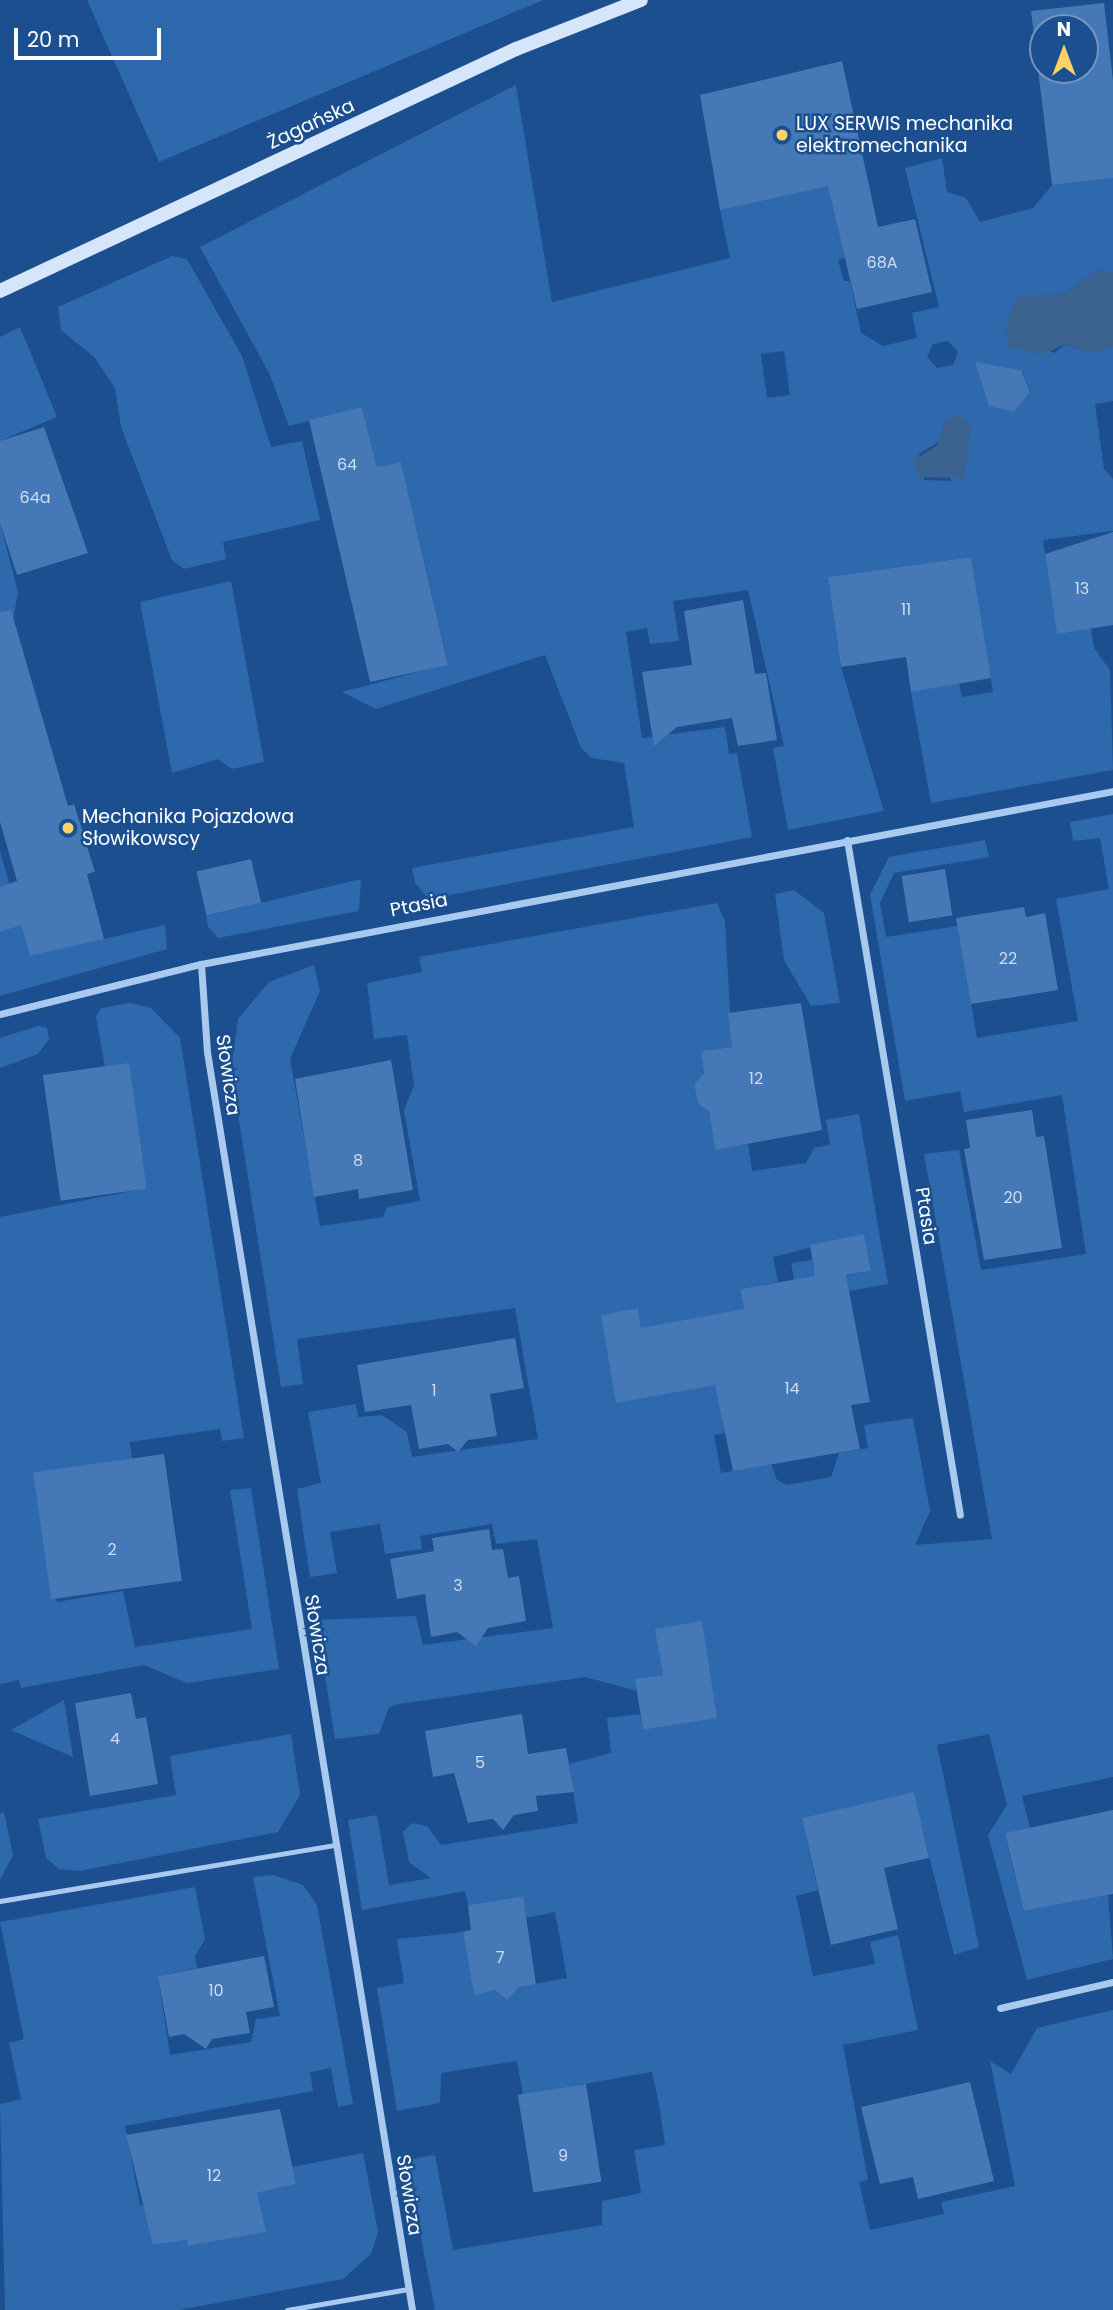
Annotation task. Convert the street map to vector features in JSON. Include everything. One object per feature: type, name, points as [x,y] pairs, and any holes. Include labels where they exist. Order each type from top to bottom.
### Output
[{"type":"street","name":"Żagańska","points":[[0,291],[516,50],[641,0]]},
{"type":"street","name":"Ptasia","points":[[0,1014],[201,964],[1113,791]]},
{"type":"street","name":"Ptasia","points":[[847,840],[960,1515]]},
{"type":"street","name":"Słowicza","points":[[201,964],[207,1052],[412,2310]]},
{"type":"street","points":[[1000,2008],[1113,1982]]},
{"type":"lane","points":[[0,1900],[335,1844]]},
{"type":"lane","points":[[287,2310],[408,2289]]},
{"type":"shaded area","points":[[87,0],[543,0],[159,162]]},
{"type":"shaded area","points":[[516,85],[552,302],[730,258],[720,210],[867,177],[848,234],[840,236],[845,258],[838,260],[844,281],[850,281],[861,333],[883,346],[917,338],[912,313],[939,307],[905,168],[942,158],[947,192],[966,198],[980,222],[1033,208],[1052,185],[1113,178],[1113,273],[1097,270],[1064,294],[1016,298],[1006,333],[1054,353],[1066,344],[1083,351],[1113,347],[1113,401],[1095,404],[1104,469],[1113,479],[1113,531],[1043,540],[1057,633],[1091,628],[1094,648],[1110,670],[1113,770],[931,803],[911,692],[959,683],[962,697],[993,692],[971,557],[828,577],[841,667],[884,811],[788,830],[773,748],[784,746],[748,590],[673,601],[679,641],[650,644],[647,628],[626,632],[642,738],[725,727],[729,754],[737,753],[752,837],[429,899],[415,883],[412,868],[634,827],[624,763],[592,758],[581,748],[545,655],[376,709],[342,692],[448,664],[401,462],[377,467],[362,407],[289,426],[269,373],[200,247]],"holes":[[[948,341],[958,352],[953,365],[937,368],[927,357],[933,344]],[[784,351],[790,395],[767,398],[761,354]],[[997,366],[1021,370],[1030,391],[1014,412],[989,405],[982,384]],[[944,421],[951,481],[924,480],[919,454],[940,441]]]},
{"type":"shaded area","points":[[172,256],[187,259],[242,356],[271,447],[302,441],[320,520],[223,542],[226,559],[184,569],[172,560],[121,427],[115,388],[94,357],[61,330],[58,307]]},
{"type":"shaded area","points":[[1097,270],[1113,273],[1113,347],[1090,353],[1066,344],[1041,355],[1008,346],[1006,326],[1016,298],[1064,294]]},
{"type":"shaded area","points":[[20,327],[57,417],[0,441],[0,337]]},
{"type":"shaded area","points":[[956,413],[971,425],[964,478],[918,477],[914,460],[938,445],[944,421]]},
{"type":"shaded area","points":[[0,523],[18,592],[11,632],[0,647]]},
{"type":"shaded area","points":[[231,581],[264,762],[232,769],[218,759],[172,773],[140,602]]},
{"type":"shaded area","points":[[1113,814],[1113,1777],[1022,1796],[1030,1828],[1005,1834],[1024,1911],[1108,1895],[1113,1959],[1027,1980],[988,1835],[1007,1805],[989,1734],[937,1745],[979,1947],[954,1955],[913,1793],[802,1818],[818,1890],[796,1896],[813,1976],[875,1964],[870,1942],[898,1935],[918,2030],[843,2045],[868,2180],[859,2182],[870,2230],[944,2214],[941,2202],[1015,2186],[990,2061],[1011,2074],[1037,2028],[1113,2010],[1113,2310],[435,2310],[406,2160],[435,2155],[453,2250],[602,2225],[602,2201],[641,2193],[634,2150],[665,2145],[659,2105],[652,2072],[523,2095],[517,2061],[441,2073],[440,2103],[397,2111],[377,1988],[404,1983],[397,1939],[463,1932],[474,1994],[496,1990],[511,1995],[517,1987],[567,1978],[555,1912],[526,1918],[522,1896],[468,1905],[465,1891],[362,1910],[348,1820],[377,1815],[389,1885],[431,1878],[409,1862],[403,1832],[412,1823],[427,1826],[441,1845],[578,1823],[569,1764],[611,1753],[607,1718],[640,1714],[643,1730],[716,1718],[709,1668],[636,1679],[637,1691],[585,1677],[399,1704],[389,1707],[379,1734],[335,1739],[316,1620],[416,1616],[423,1645],[553,1628],[537,1539],[496,1544],[492,1524],[420,1536],[422,1549],[385,1554],[380,1524],[330,1532],[337,1573],[310,1577],[297,1489],[321,1483],[308,1412],[356,1404],[358,1417],[382,1415],[407,1432],[412,1457],[538,1439],[515,1308],[297,1339],[303,1384],[281,1387],[231,1070],[238,1019],[269,982],[314,965],[320,991],[290,1059],[320,1226],[383,1217],[387,1207],[420,1201],[404,1110],[414,1086],[407,1035],[374,1039],[367,983],[422,972],[419,957],[717,903],[725,921],[732,1047],[701,1051],[704,1073],[694,1084],[698,1104],[709,1111],[715,1149],[748,1144],[752,1171],[806,1163],[814,1148],[830,1145],[826,1120],[859,1114],[888,1284],[798,1300],[791,1263],[812,1260],[817,1281],[871,1271],[864,1234],[773,1257],[778,1282],[740,1289],[744,1309],[711,1356],[725,1433],[714,1435],[721,1473],[771,1464],[777,1480],[787,1485],[831,1477],[839,1453],[868,1448],[864,1425],[913,1418],[930,1511],[915,1545],[992,1539],[924,1154],[959,1150],[981,1270],[1086,1254],[1062,1095],[964,1112],[960,1091],[905,1101],[870,895],[889,857],[985,840],[989,857],[894,873],[880,903],[886,937],[958,926],[977,1038],[1078,1021],[1056,899],[1109,889],[1100,838],[1073,841],[1070,822]],"holes":[[[638,1309],[652,1396],[601,1315]]]},
{"type":"shaded area","points":[[0,851],[30,956],[165,925],[167,949],[0,996]]},
{"type":"shaded area","points":[[361,879],[359,911],[218,938],[208,927],[206,916]]},
{"type":"shaded area","points":[[794,890],[824,913],[840,1003],[811,1006],[784,960],[775,894]]},
{"type":"shaded area","points":[[130,1003],[151,1008],[180,1038],[244,1438],[222,1441],[220,1429],[130,1442],[132,1459],[35,1475],[57,1602],[123,1591],[135,1647],[252,1629],[230,1490],[251,1488],[279,1669],[187,1683],[144,1665],[21,1688],[19,1680],[0,1684],[0,1217],[147,1188],[105,1067],[96,1017],[101,1008]]},
{"type":"shaded area","points":[[38,1026],[47,1028],[49,1039],[38,1054],[0,1068],[0,1038]]},
{"type":"shaded area","points":[[64,1700],[73,1757],[11,1730]]},
{"type":"shaded area","points":[[291,1734],[300,1795],[278,1832],[80,1871],[59,1869],[46,1858],[38,1819],[176,1795],[170,1756]]},
{"type":"shaded area","points":[[4,1812],[13,1855],[0,1880],[0,1813]]},
{"type":"shaded area","points":[[273,1875],[303,1885],[317,1905],[353,2104],[338,2107],[331,2068],[310,2072],[313,2091],[125,2126],[140,2205],[146,2205],[153,2245],[187,2240],[188,2246],[265,2232],[257,2193],[296,2184],[292,2167],[363,2153],[378,2232],[371,2254],[343,2279],[179,2310],[5,2310],[0,2104],[21,2099],[9,2043],[24,2039],[0,1922],[195,1887],[205,1939],[195,1956],[197,1968],[158,1976],[170,2055],[251,2042],[256,2019],[280,2016],[253,1877]]},
{"type":"building","points":[[1104,3],[1113,81],[1113,178],[1052,185],[1040,84],[1099,84],[1099,14],[1031,14],[1031,11]]},
{"type":"building","points":[[842,61],[878,227],[915,219],[932,292],[857,309],[828,186],[720,210],[700,95]]},
{"type":"building","points":[[975,362],[1021,370],[1030,392],[1014,412],[989,406]]},
{"type":"building","points":[[362,407],[377,467],[401,462],[448,665],[370,682],[309,420]]},
{"type":"building","points":[[44,427],[88,553],[17,575],[0,523],[0,441]]},
{"type":"building","points":[[1113,532],[1113,625],[1057,634],[1045,554]]},
{"type":"building","points":[[971,557],[991,678],[911,692],[906,657],[841,667],[828,577]]},
{"type":"building","points":[[743,600],[755,674],[766,673],[777,740],[738,746],[732,718],[677,727],[654,746],[642,672],[692,665],[684,611]]},
{"type":"building","points":[[11,610],[68,806],[74,804],[95,872],[87,874],[104,939],[30,956],[21,925],[0,932],[0,887],[17,881],[0,822],[0,612]]},
{"type":"building","points":[[251,859],[261,903],[207,915],[196,872]]},
{"type":"building","points":[[945,869],[952,915],[909,922],[902,876]]},
{"type":"building","points":[[1024,907],[1026,917],[1045,913],[1058,990],[971,1004],[956,918]]},
{"type":"building","points":[[801,1003],[822,1130],[715,1150],[709,1111],[698,1104],[694,1084],[704,1073],[701,1051],[732,1047],[728,1013]]},
{"type":"building","points":[[391,1060],[413,1190],[359,1199],[358,1189],[314,1197],[295,1079]]},
{"type":"building","points":[[129,1063],[147,1189],[61,1201],[43,1075]]},
{"type":"building","points":[[1032,1110],[1036,1137],[1044,1136],[1062,1248],[984,1260],[964,1149],[970,1148],[966,1120]]},
{"type":"building","points":[[864,1234],[871,1271],[846,1275],[870,1402],[851,1405],[860,1449],[733,1471],[715,1385],[616,1403],[601,1315],[638,1308],[641,1328],[744,1309],[740,1289],[815,1276],[810,1245]]},
{"type":"building","points":[[515,1338],[524,1388],[490,1394],[497,1436],[468,1440],[458,1452],[448,1444],[419,1449],[411,1405],[365,1412],[357,1365]]},
{"type":"building","points":[[164,1454],[182,1581],[51,1599],[33,1472]]},
{"type":"building","points":[[489,1529],[492,1550],[503,1549],[508,1578],[519,1576],[526,1621],[488,1628],[476,1646],[457,1632],[431,1637],[425,1594],[397,1599],[390,1559],[434,1551],[432,1538]]},
{"type":"building","points":[[702,1621],[717,1718],[643,1730],[635,1679],[663,1675],[655,1629]]},
{"type":"building","points":[[131,1693],[136,1719],[146,1717],[158,1784],[90,1796],[75,1703]]},
{"type":"building","points":[[522,1714],[528,1754],[566,1748],[574,1792],[536,1796],[538,1811],[514,1815],[503,1830],[493,1819],[468,1823],[454,1773],[433,1777],[425,1731]]},
{"type":"building","points":[[914,1792],[929,1858],[884,1868],[898,1929],[831,1945],[802,1818]]},
{"type":"building","points":[[1113,1810],[1113,1894],[1024,1911],[1005,1833]]},
{"type":"building","points":[[523,1896],[536,1984],[519,1987],[507,2000],[495,1990],[474,1995],[463,1932],[471,1930],[468,1905]]},
{"type":"building","points":[[264,1956],[274,2007],[246,2012],[250,2033],[212,2039],[206,2049],[184,2034],[169,2037],[158,1976]]},
{"type":"building","points":[[970,2082],[994,2181],[918,2199],[913,2177],[880,2184],[861,2107]]},
{"type":"building","points":[[586,2084],[601,2182],[533,2193],[518,2095]]},
{"type":"building","points":[[280,2109],[296,2184],[257,2193],[266,2232],[188,2246],[187,2240],[153,2245],[126,2135]]},
{"type":"place","name":"LUX SERWIS mechanika elektromechanika","points":[[782,135]]},
{"type":"place","name":"Mechanika Pojazdowa Słowikowscy","points":[[68,828]]}]
